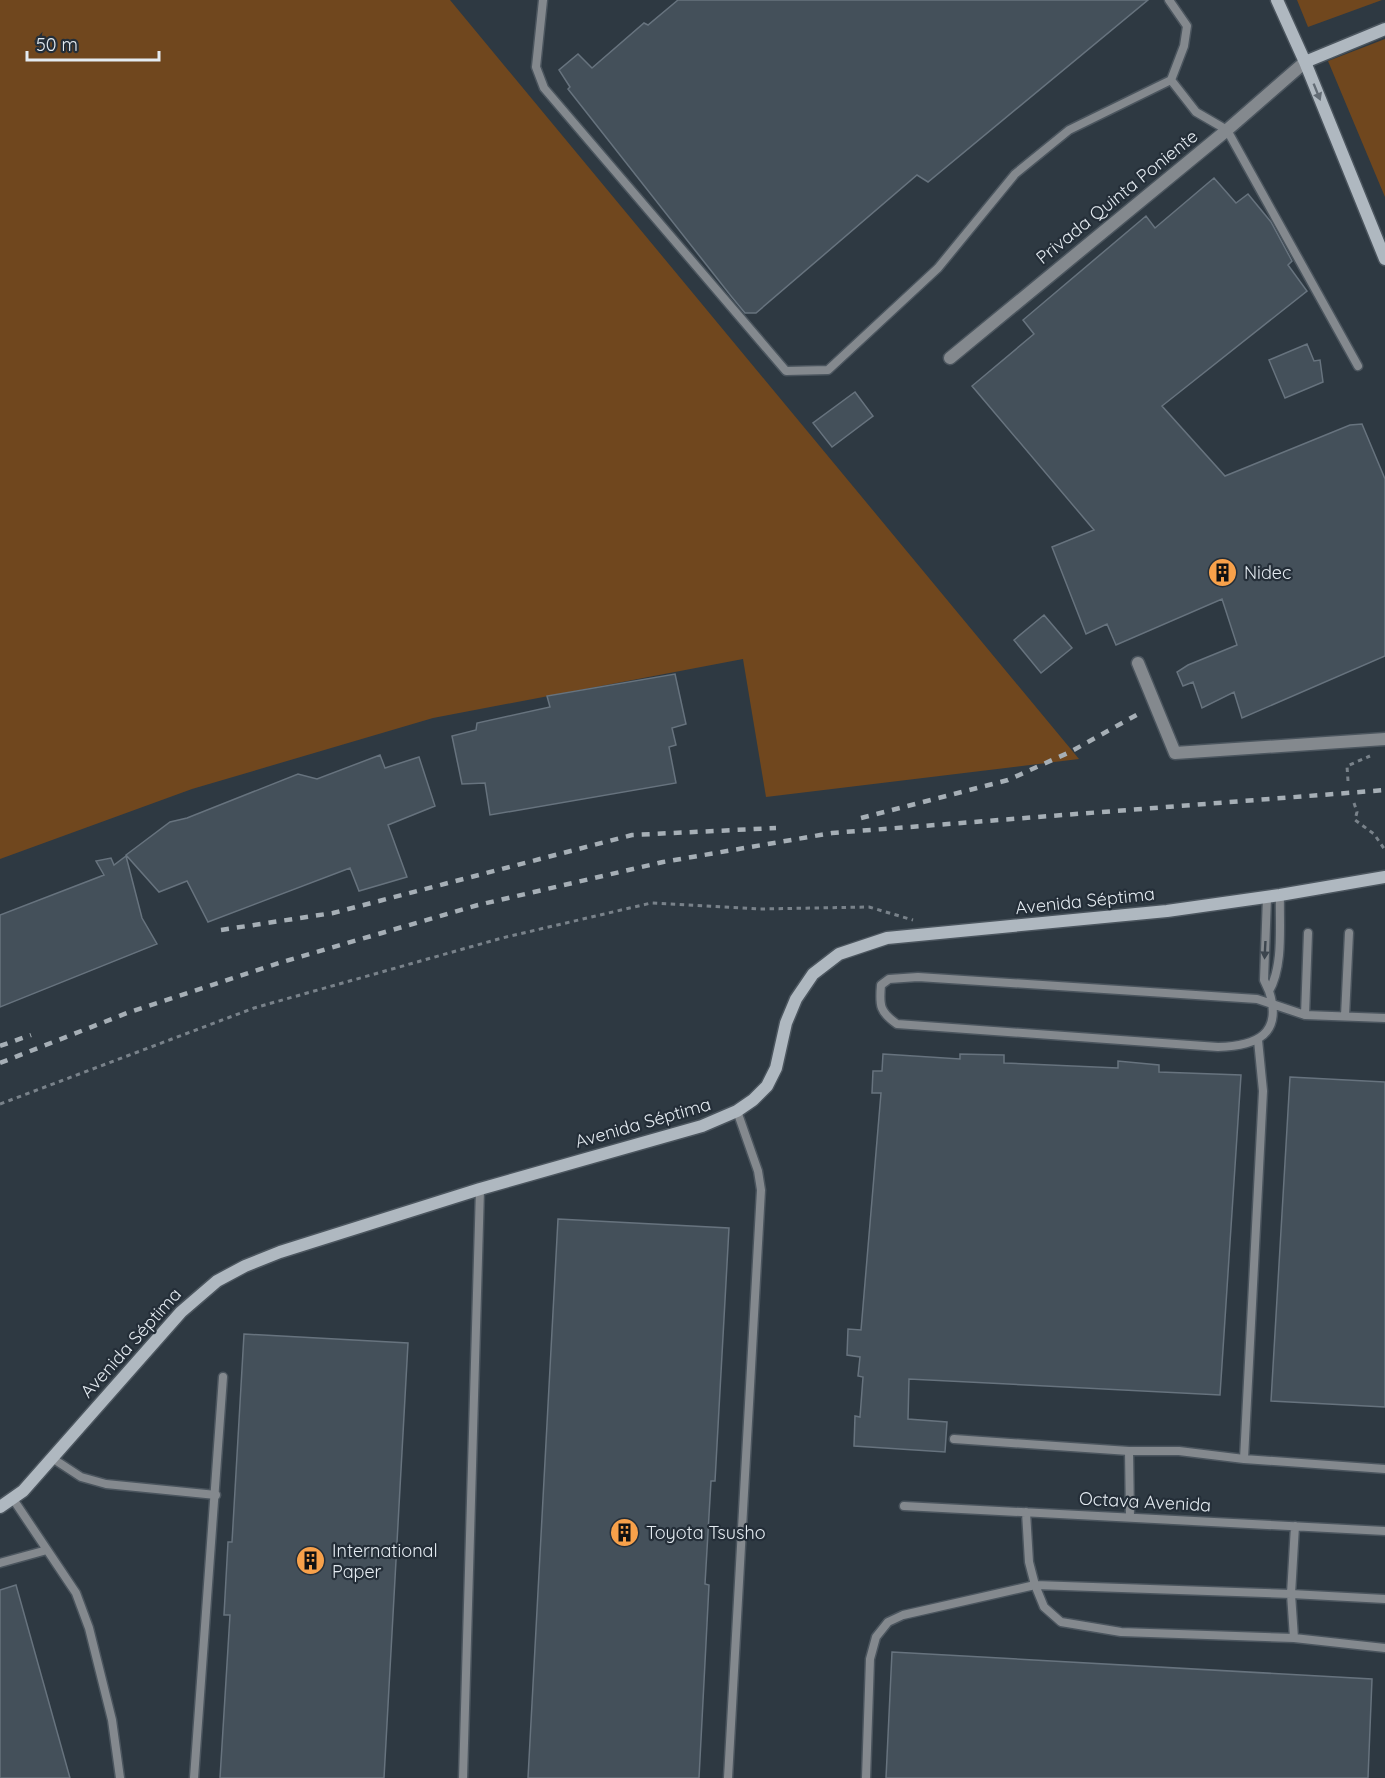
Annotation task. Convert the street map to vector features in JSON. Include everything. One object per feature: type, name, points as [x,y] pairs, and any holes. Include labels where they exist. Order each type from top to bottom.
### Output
[{"type":"street","points":[[1277,0],[1305,62],[1385,259]]},
{"type":"street","points":[[1305,62],[1385,29]]},
{"type":"street","name":"Privada Quinta Poniente","points":[[950,358],[1227,130],[1305,62]]},
{"type":"street","points":[[1138,663],[1175,753],[1385,739]]},
{"type":"street","name":"Avenida Séptima","points":[[0,1508],[23,1491],[181,1312],[218,1281],[245,1266],[280,1252],[480,1189],[702,1126],[736,1112],[767,1086],[776,1068],[786,1023],[796,999],[813,974],[839,954],[887,938],[1167,911],[1385,878]]},
{"type":"lane","points":[[543,0],[536,67],[544,88],[786,371],[828,370],[938,268],[1015,174],[1069,130],[1171,80],[1184,46],[1187,26],[1169,0]]},
{"type":"lane","points":[[1171,80],[1196,112],[1227,130],[1358,366]]},
{"type":"lane","points":[[1269,991],[1275,980],[1278,965],[1280,895]]},
{"type":"lane","points":[[1267,897],[1264,980],[1273,1003],[1273,1020],[1267,1032],[1258,1040],[1238,1047],[897,1024],[886,1017],[881,1009],[882,985],[889,979],[918,977],[1257,999],[1273,1003],[1305,1015],[1385,1018]]},
{"type":"lane","points":[[1305,1015],[1308,933]]},
{"type":"lane","points":[[1346,1016],[1349,933]]},
{"type":"lane","points":[[1245,1459],[1263,1091],[1258,1040]]},
{"type":"lane","points":[[728,1778],[761,1190],[758,1171],[736,1112]]},
{"type":"lane","points":[[463,1778],[480,1189]]},
{"type":"lane","points":[[194,1778],[223,1377]]},
{"type":"lane","points":[[954,1439],[1129,1451],[1179,1451],[1245,1459],[1385,1469]]},
{"type":"lane","points":[[1129,1451],[1130,1517]]},
{"type":"lane","points":[[52,1458],[81,1477],[106,1484],[216,1496]]},
{"type":"lane","points":[[13,1499],[76,1593],[89,1628],[112,1720],[120,1778]]},
{"type":"lane","name":"Octava Avenida","points":[[904,1506],[1385,1531]]},
{"type":"lane","points":[[1026,1512],[1029,1562],[1035,1585],[1044,1607],[1061,1622],[1121,1632],[1293,1638],[1385,1648]]},
{"type":"lane","points":[[1293,1638],[1291,1594],[1295,1526]]},
{"type":"lane","points":[[0,1563],[47,1550]]},
{"type":"lane","points":[[866,1778],[870,1659],[876,1637],[888,1622],[903,1615],[1035,1585],[1385,1599]]},
{"type":"path","points":[[1348,781],[1347,766],[1372,755]]},
{"type":"path","points":[[1354,803],[1355,820],[1374,834],[1385,850]]},
{"type":"path","points":[[0,1104],[254,1008],[502,938],[651,903],[760,909],[869,906],[921,922]]},
{"type":"shaded area","points":[[0,0],[450,0],[1079,759],[766,797],[743,659],[433,718],[192,789],[0,859]]},
{"type":"shaded area","points":[[1297,0],[1382,0],[1308,27]]},
{"type":"shaded area","points":[[1385,39],[1385,197],[1328,61]]},
{"type":"building","points":[[678,0],[1148,0],[928,182],[917,175],[756,313],[745,313],[568,89],[570,87],[559,70],[578,54],[592,68],[644,23],[648,25]]},
{"type":"building","points":[[1214,178],[1236,203],[1248,194],[1271,222],[1292,261],[1288,265],[1307,291],[1162,406],[1225,476],[1350,425],[1362,424],[1385,479],[1385,656],[1242,718],[1234,692],[1202,708],[1193,682],[1183,686],[1177,672],[1188,665],[1237,645],[1222,599],[1116,645],[1107,624],[1086,634],[1052,547],[1094,530],[972,386],[1034,334],[1023,320],[1146,216],[1155,228]]},
{"type":"building","points":[[1307,344],[1314,361],[1320,360],[1323,382],[1285,398],[1269,360]]},
{"type":"building","points":[[855,392],[873,416],[832,447],[813,423]]},
{"type":"building","points":[[1044,615],[1072,648],[1041,673],[1014,640]]},
{"type":"building","points":[[675,674],[686,724],[672,728],[676,745],[669,747],[676,783],[490,815],[485,783],[462,784],[452,736],[476,730],[477,723],[550,707],[547,696]]},
{"type":"building","points":[[380,755],[385,768],[419,757],[435,806],[388,825],[407,877],[359,891],[350,868],[208,922],[187,881],[159,892],[126,855],[170,822],[187,818],[298,774],[317,779]]},
{"type":"building","points":[[126,856],[142,918],[157,944],[0,1007],[0,915],[104,875],[96,861],[111,858],[114,865]]},
{"type":"building","points":[[883,1054],[960,1059],[960,1054],[1004,1055],[1004,1063],[1118,1068],[1118,1061],[1159,1065],[1159,1072],[1241,1075],[1220,1395],[909,1379],[908,1419],[947,1422],[945,1452],[854,1446],[855,1416],[860,1417],[863,1377],[858,1376],[860,1357],[847,1355],[848,1329],[861,1330],[881,1093],[872,1093],[873,1071],[882,1071]]},
{"type":"building","points":[[1290,1077],[1385,1082],[1385,1407],[1271,1401]]},
{"type":"building","name":"Toyota Tsusho","points":[[558,1219],[729,1228],[715,1481],[711,1481],[705,1584],[709,1585],[699,1778],[528,1778]]},
{"type":"building","name":"International Paper","points":[[244,1334],[408,1343],[384,1778],[220,1778],[230,1615],[224,1615],[228,1542],[232,1542]]},
{"type":"building","points":[[16,1585],[70,1778],[0,1778],[0,1590]]},
{"type":"building","points":[[892,1652],[1372,1679],[1368,1778],[886,1778]]},
{"type":"railway","points":[[861,818],[1008,780],[1070,752],[1140,713]]},
{"type":"railway","points":[[0,1063],[127,1013],[282,962],[478,905],[663,862],[832,833],[1385,790]]},
{"type":"railway","points":[[221,930],[333,913],[632,835],[776,828]]},
{"type":"railway","points":[[0,1046],[31,1035]]},
{"type":"place","name":"Nidec","points":[[1223,573]]},
{"type":"place","name":"Toyota Tsusho","points":[[625,1533]]},
{"type":"place","name":"International Paper","points":[[311,1561]]}]
